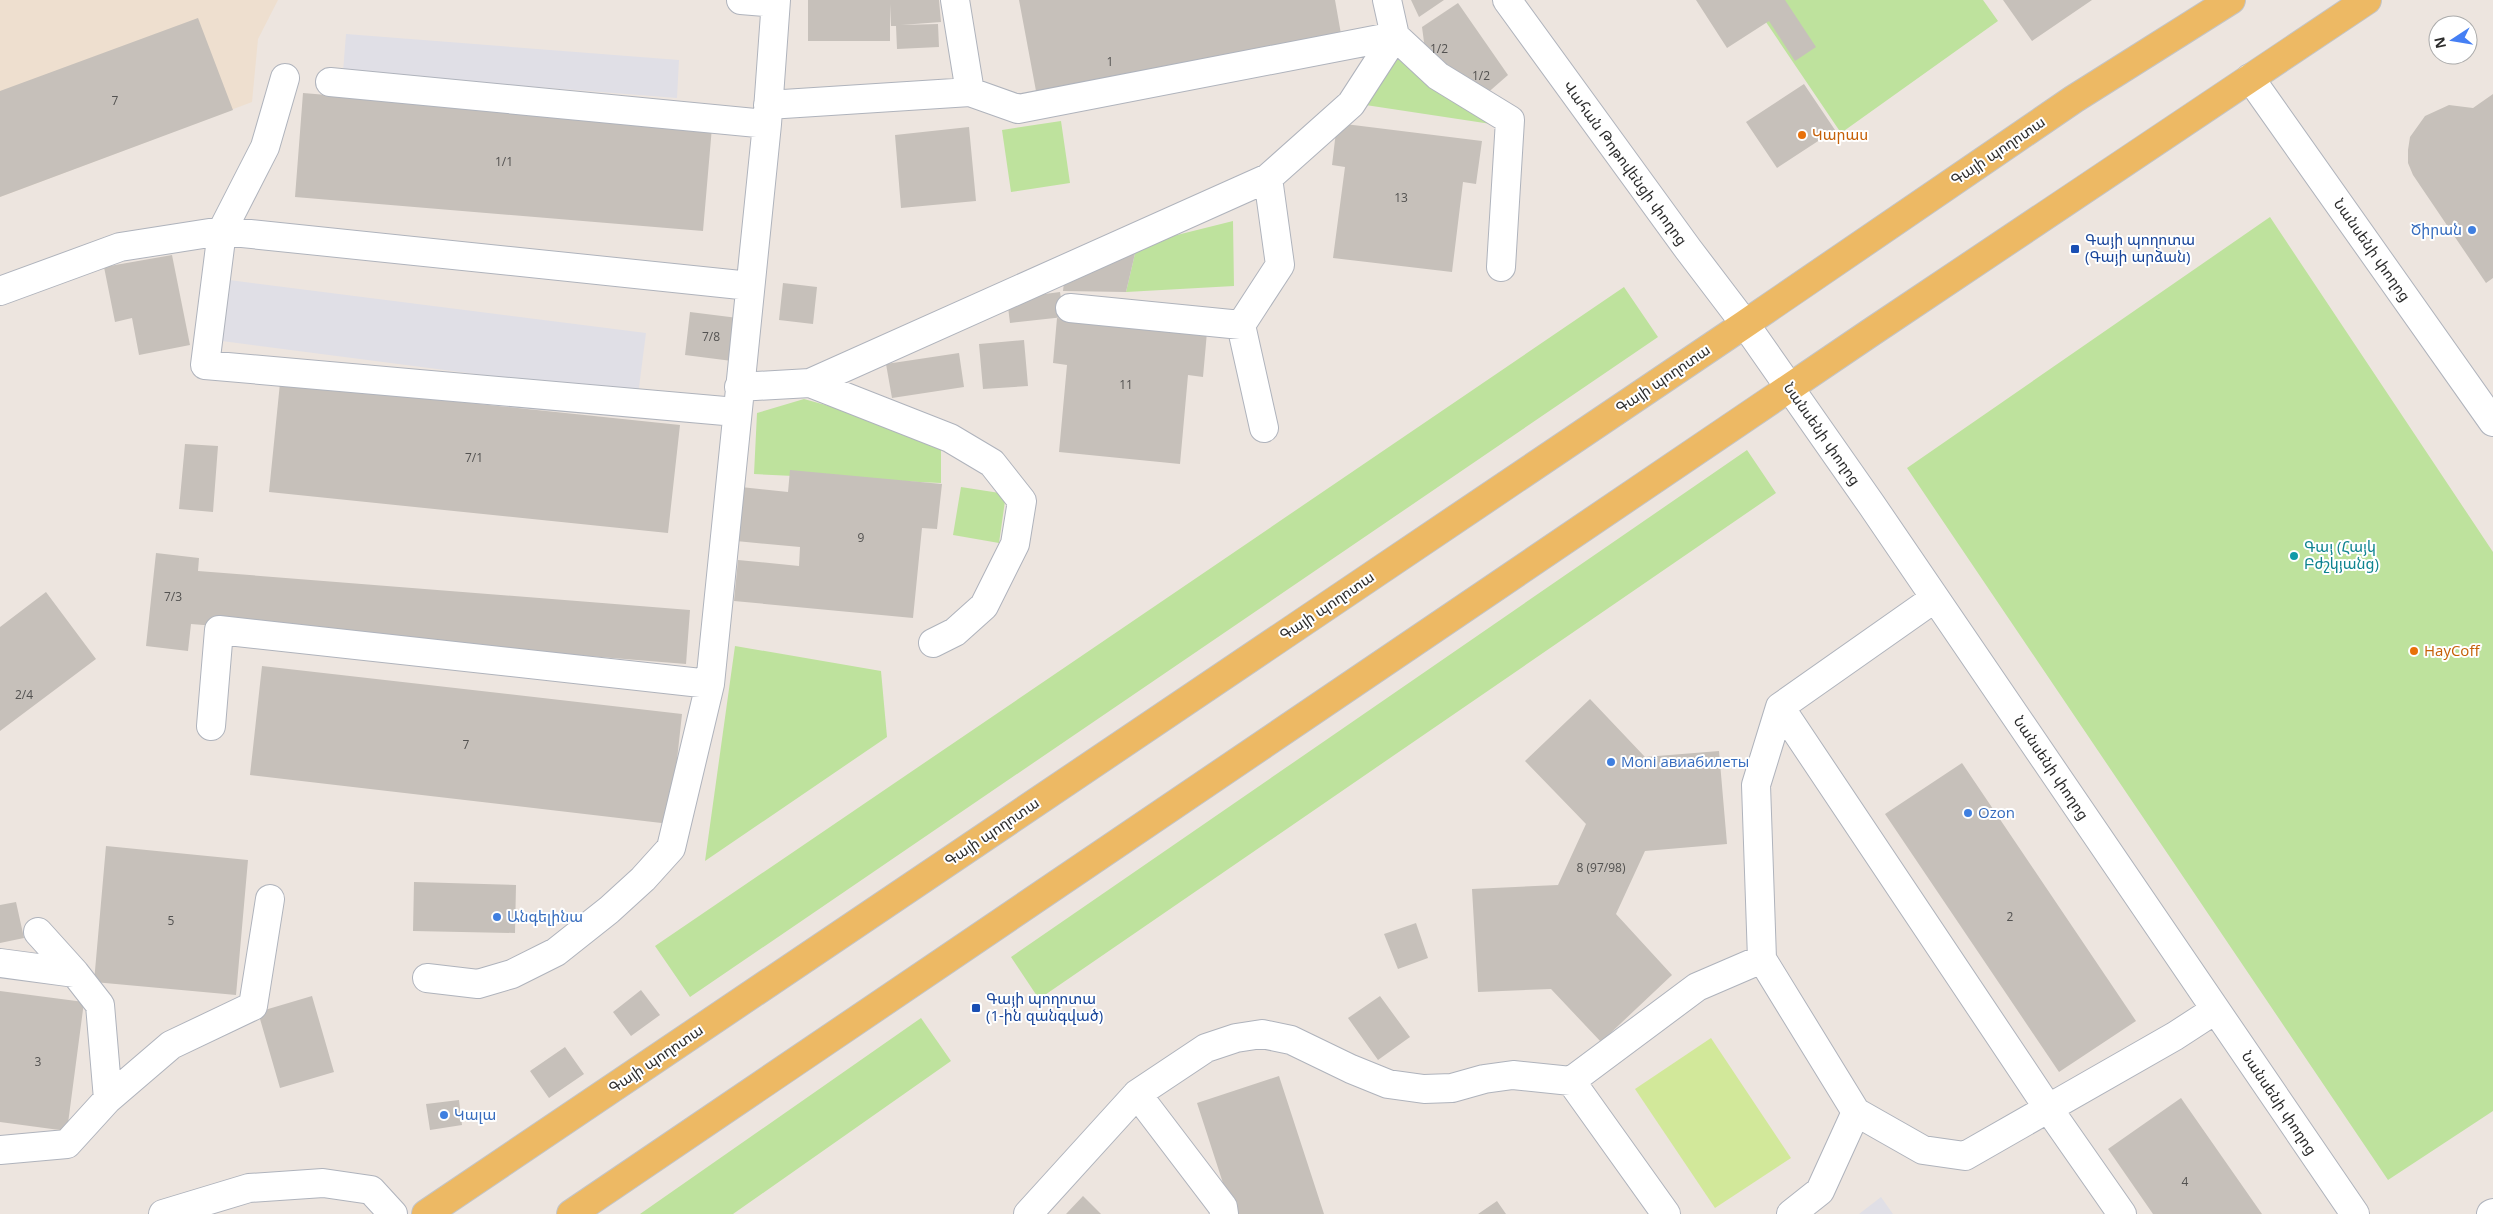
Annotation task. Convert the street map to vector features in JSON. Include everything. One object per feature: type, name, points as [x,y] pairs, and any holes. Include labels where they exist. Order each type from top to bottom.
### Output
[{"type":"main road","name":"Գայի պողոտա","points":[[426,1214],[1745,324],[2074,99],[2231,0]]},
{"type":"main road","points":[[571,1214],[1790,388],[2367,0]]},
{"type":"street","points":[[428,978],[478,984],[512,974],[556,952],[610,910],[643,879],[671,848],[710,684],[737,399],[767,115],[776,2],[741,0]]},
{"type":"street","points":[[955,0],[970,92]]},
{"type":"street","points":[[1387,0],[1395,36],[1438,76],[1510,120],[1501,267]]},
{"type":"street","name":"Վահան Թոթովենցի փողոց","points":[[1507,0],[1688,249],[1745,324]]},
{"type":"street","points":[[330,82],[767,115],[970,92],[1018,109],[1395,36]]},
{"type":"street","points":[[285,78],[265,147],[222,231],[205,365],[737,399],[810,383],[1268,178],[1351,104],[1395,36]]},
{"type":"street","name":"Նանսենի փողոց","points":[[2250,78],[2493,422]]},
{"type":"street","points":[[1264,428],[1241,324],[1280,265],[1268,178]]},
{"type":"street","points":[[0,291],[120,246],[222,231],[750,286]]},
{"type":"street","points":[[1070,308],[1241,324]]},
{"type":"street","name":"Նանսենի փողոց","points":[[1745,324],[1935,598],[2355,1214]]},
{"type":"street","points":[[810,383],[950,438],[992,463],[1022,501],[1015,544],[984,606],[955,632],[933,643]]},
{"type":"street","points":[[1935,598],[1780,707],[1756,785],[1762,959],[1856,1112],[1923,1150],[1965,1156],[2175,1036],[2215,1010]]},
{"type":"street","points":[[211,726],[219,630],[710,684]]},
{"type":"street","points":[[1780,707],[2048,1108],[2122,1214]]},
{"type":"street","points":[[0,1150],[67,1144],[108,1098],[171,1045],[253,1006],[270,898]]},
{"type":"street","points":[[38,932],[75,973],[100,1005],[108,1098]]},
{"type":"street","points":[[1028,1214],[1137,1094],[1206,1048],[1236,1038],[1262,1034],[1291,1040],[1351,1069],[1388,1084],[1424,1090],[1452,1088],[1484,1079],[1513,1075],[1571,1081],[1697,988],[1762,959]]},
{"type":"street","points":[[0,963],[75,973]]},
{"type":"street","points":[[1571,1081],[1666,1214]]},
{"type":"street","points":[[1137,1094],[1223,1207],[1224,1214]]},
{"type":"street","points":[[1791,1214],[1820,1191],[1856,1112]]},
{"type":"street","points":[[163,1214],[249,1188],[323,1182],[370,1190],[393,1214]]},
{"type":"shaded area","points":[[0,0],[278,0],[258,39],[252,102],[0,197]]},
{"type":"shaded area","points":[[346,34],[679,60],[677,98],[343,72]]},
{"type":"shaded area","points":[[229,280],[646,333],[638,395],[222,341]]},
{"type":"shaded area","points":[[1881,1197],[1893,1214],[1859,1214]]},
{"type":"green space","points":[[1751,0],[1983,0],[1998,21],[1841,133]]},
{"type":"green space","points":[[1398,54],[1491,124],[1359,104]]},
{"type":"green space","points":[[1061,121],[1070,183],[1011,192],[1002,130]]},
{"type":"green space","points":[[2270,217],[2493,552],[2493,1111],[2388,1180],[1907,468]]},
{"type":"green space","points":[[1233,221],[1234,286],[1126,292],[1137,245]]},
{"type":"green space","points":[[1624,287],[1658,337],[690,997],[655,946]]},
{"type":"green space","points":[[804,399],[854,413],[941,443],[941,483],[754,474],[757,413]]},
{"type":"green space","points":[[1747,450],[1776,493],[1039,999],[1011,957]]},
{"type":"green space","points":[[961,487],[1006,494],[999,543],[953,535]]},
{"type":"green space","points":[[735,646],[881,671],[887,737],[705,861]]},
{"type":"green space","points":[[921,1018],[951,1061],[733,1214],[640,1214]]},
{"type":"green space","points":[[1711,1038],[1791,1158],[1715,1208],[1635,1089]]},
{"type":"building","points":[[808,0],[939,0],[941,22],[901,25],[938,24],[939,47],[897,49],[896,26],[891,26],[890,4],[890,41],[808,41]]},
{"type":"building","points":[[1019,0],[1335,0],[1341,34],[1036,91]]},
{"type":"building","points":[[1411,0],[1444,0],[1419,17]]},
{"type":"building","points":[[1696,0],[1785,0],[1816,47],[1795,61],[1769,21],[1727,48]]},
{"type":"building","points":[[2003,0],[2092,0],[2032,41]]},
{"type":"building","points":[[1458,3],[1508,75],[1484,96],[1426,57],[1422,27]]},
{"type":"building","points":[[198,18],[233,110],[0,197],[0,91]]},
{"type":"building","points":[[1804,84],[1835,130],[1777,168],[1746,122]]},
{"type":"building","points":[[303,93],[712,127],[703,231],[295,197]]},
{"type":"building","name":"Ծիրան","points":[[2493,94],[2493,278],[2486,283],[2413,175],[2408,163],[2408,150],[2410,137],[2425,116],[2449,105],[2473,108]]},
{"type":"building","points":[[1337,123],[1482,141],[1476,184],[1463,182],[1452,272],[1333,258],[1345,167],[1332,165]]},
{"type":"building","points":[[969,127],[976,201],[901,208],[895,135]]},
{"type":"building","points":[[1137,245],[1126,292],[1063,291],[1065,273]]},
{"type":"building","points":[[172,255],[190,345],[139,355],[132,318],[115,322],[104,267]]},
{"type":"building","points":[[783,283],[817,287],[813,324],[779,320]]},
{"type":"building","points":[[1060,292],[1064,317],[1010,323],[1007,299]]},
{"type":"building","points":[[690,312],[738,318],[732,361],[685,355]]},
{"type":"building","points":[[1057,318],[1207,332],[1203,377],[1188,375],[1180,464],[1059,452],[1067,365],[1053,363]]},
{"type":"building","points":[[1024,340],[1028,386],[983,389],[979,344]]},
{"type":"building","points":[[959,353],[964,387],[892,398],[886,364]]},
{"type":"building","points":[[280,383],[680,425],[668,533],[269,492]]},
{"type":"building","points":[[185,444],[218,446],[213,512],[179,509]]},
{"type":"building","points":[[790,470],[942,484],[937,529],[922,528],[913,618],[734,601],[738,560],[799,566],[800,547],[736,541],[741,487],[788,492]]},
{"type":"building","points":[[156,553],[199,558],[198,571],[690,610],[686,664],[191,624],[188,651],[146,646]]},
{"type":"building","points":[[46,592],[96,659],[0,731],[0,627]]},
{"type":"building","points":[[262,666],[682,714],[670,824],[250,775]]},
{"type":"building","points":[[1590,699],[1645,757],[1719,751],[1727,844],[1645,851],[1616,914],[1672,975],[1601,1042],[1551,989],[1478,992],[1472,889],[1558,885],[1586,824],[1525,761]]},
{"type":"building","points":[[1962,763],[2136,1021],[2059,1072],[1885,814]]},
{"type":"building","points":[[106,846],[248,860],[236,995],[94,982]]},
{"type":"building","points":[[414,882],[516,885],[515,933],[413,931]]},
{"type":"building","points":[[16,902],[24,938],[0,943],[0,905]]},
{"type":"building","points":[[1416,923],[1428,958],[1398,969],[1384,934]]},
{"type":"building","points":[[641,990],[660,1015],[631,1036],[613,1012]]},
{"type":"building","points":[[0,991],[84,1002],[67,1131],[0,1122]]},
{"type":"building","points":[[312,996],[334,1072],[280,1088],[258,1012]]},
{"type":"building","points":[[1380,996],[1410,1037],[1378,1060],[1348,1018]]},
{"type":"building","points":[[565,1047],[584,1074],[549,1098],[530,1071]]},
{"type":"building","points":[[1279,1076],[1324,1214],[1233,1214],[1197,1103]]},
{"type":"building","points":[[2181,1098],[2262,1214],[2153,1214],[2108,1149]]},
{"type":"building","name":"Կալա","points":[[459,1100],[462,1125],[430,1130],[426,1104]]},
{"type":"building","points":[[1083,1196],[1101,1214],[1066,1214]]},
{"type":"building","points":[[1497,1201],[1506,1214],[1478,1214]]},
{"type":"place","name":"Կարաս","points":[[1802,135]]},
{"type":"place","name":"Ծիրան","points":[[2472,230]]},
{"type":"place","name":"Գայի պողոտա (Գայի արձան)","points":[[2075,249]]},
{"type":"place","name":"Գայ (Հայկ Բժշկյանց)","points":[[2294,556]]},
{"type":"place","name":"HayCoff","points":[[2414,651]]},
{"type":"place","name":"Moni авиабилеты","points":[[1611,762]]},
{"type":"place","name":"Ozon","points":[[1968,813]]},
{"type":"place","name":"Անգելինա","points":[[497,917]]},
{"type":"place","name":"Գայի պողոտա (1-ին զանգված)","points":[[976,1008]]},
{"type":"place","name":"Կալա","points":[[444,1115]]}]
